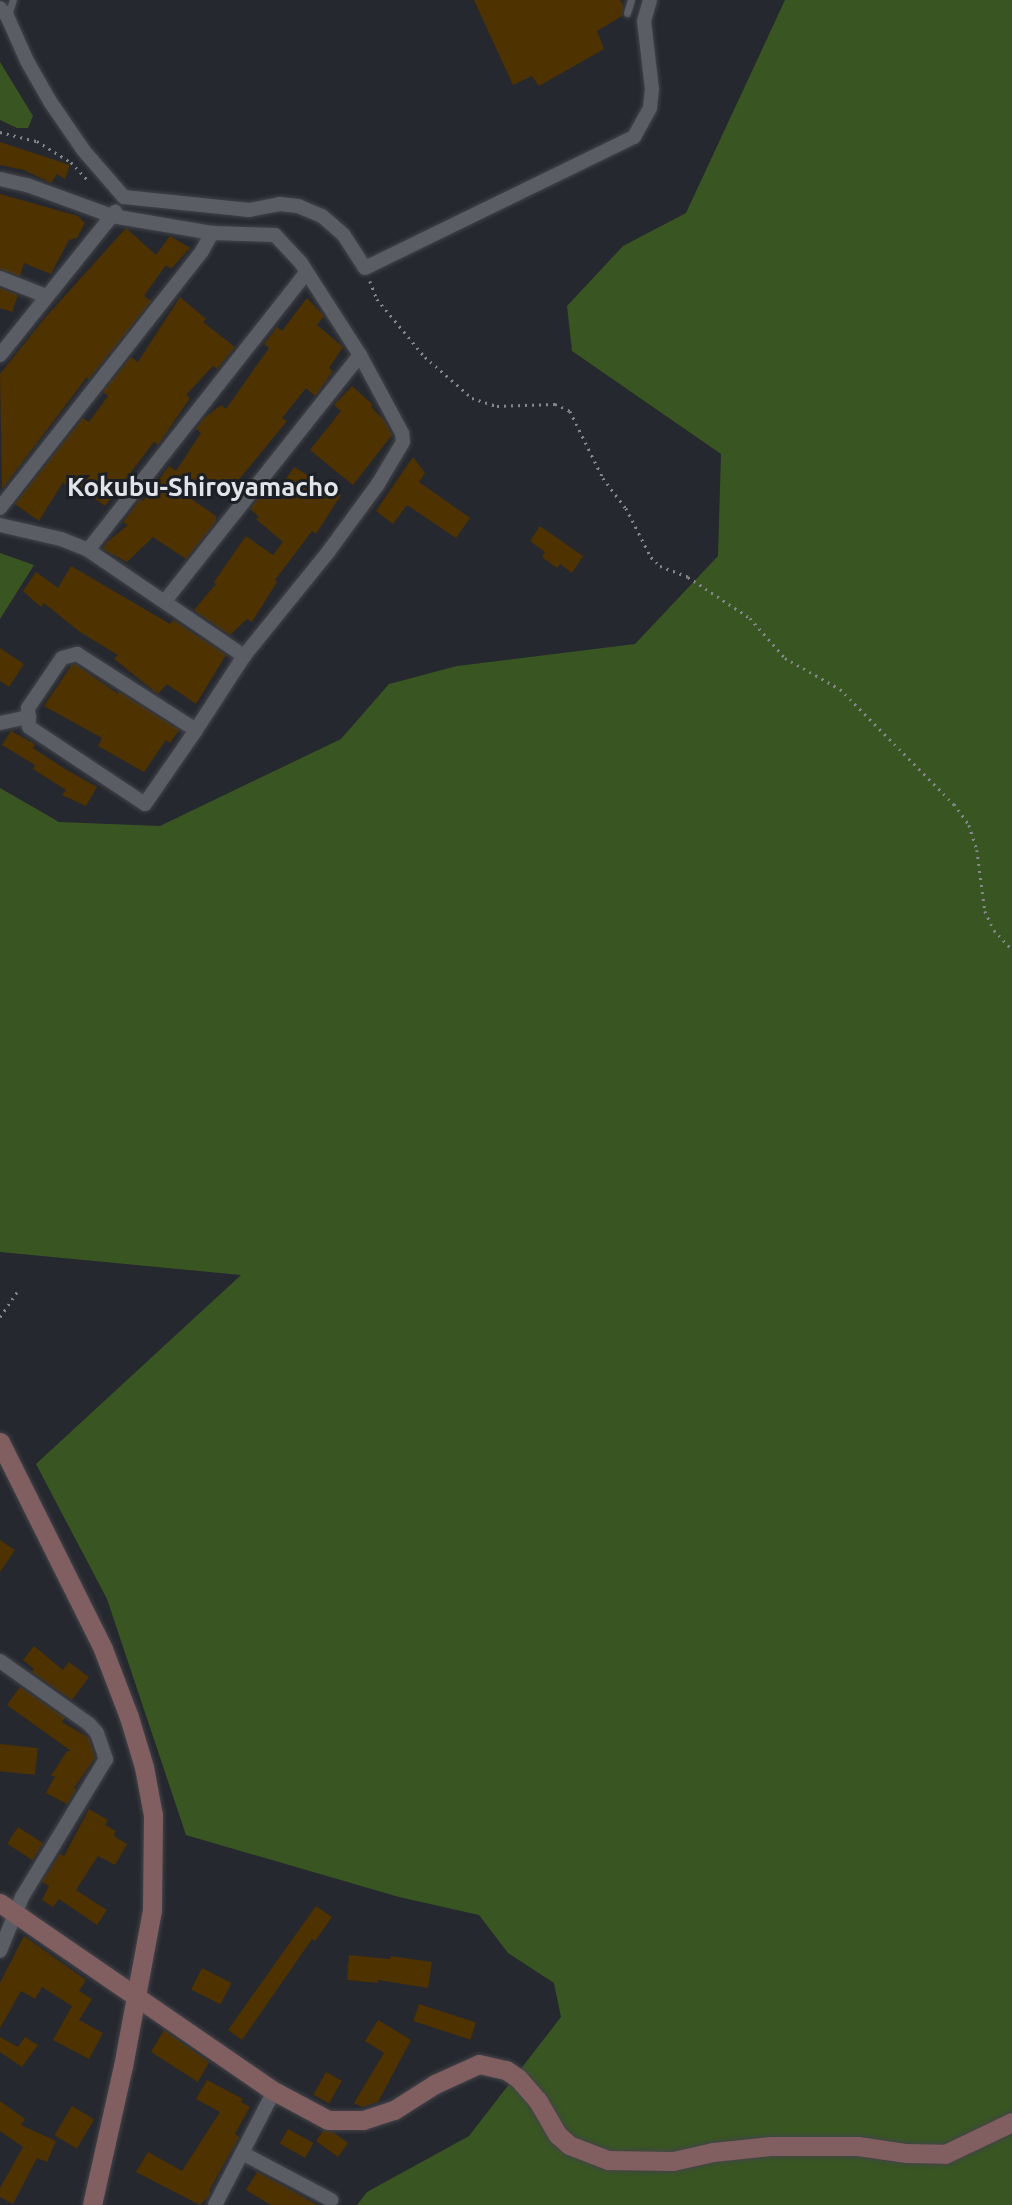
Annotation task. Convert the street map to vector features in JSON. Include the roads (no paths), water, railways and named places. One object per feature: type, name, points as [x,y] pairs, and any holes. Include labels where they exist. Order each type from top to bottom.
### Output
[{"type":"street","points":[[4,12],[51,103],[108,182],[124,197],[249,210],[279,204],[298,205],[322,216],[343,233],[365,268],[634,137],[650,108],[652,89],[644,21],[650,0]]},
{"type":"street","points":[[0,179],[27,185],[112,216],[212,233],[275,235],[301,263],[305,274],[360,355],[402,433],[403,442],[378,484],[329,551],[244,656],[196,730],[145,804],[29,727],[28,708],[62,658],[77,654],[196,730]]},
{"type":"street","points":[[0,355],[99,228],[112,216],[124,197]]},
{"type":"street","points":[[0,508],[202,251],[212,233]]},
{"type":"street","points":[[88,550],[305,274]]},
{"type":"street","points":[[0,278],[46,296]]},
{"type":"street","points":[[165,601],[360,355]]},
{"type":"street","points":[[0,525],[61,539],[88,550],[244,656]]},
{"type":"street","points":[[0,723],[29,717]]},
{"type":"street","points":[[0,1442],[103,1649],[130,1717],[144,1767],[153,1815],[152,1910],[92,2205]]},
{"type":"street","points":[[0,1661],[89,1724],[97,1733],[106,1759],[22,1897],[8,1909],[0,1951]]},
{"type":"street","points":[[8,1909],[274,2091],[328,2120],[363,2120],[394,2110],[467,2067],[490,2065],[518,2078],[538,2101],[558,2135],[569,2145],[608,2160],[673,2161],[713,2152],[771,2146],[858,2146],[906,2153],[945,2154],[1012,2122]]},
{"type":"street","points":[[215,2205],[274,2091]]},
{"type":"street","points":[[242,2153],[331,2200]]},
{"type":"lane","points":[[4,12],[13,0]]},
{"type":"lane","points":[[626,13],[631,0]]},
{"type":"district","name":"Kokubu-Shiroyamacho","points":[[203,487]]}]
